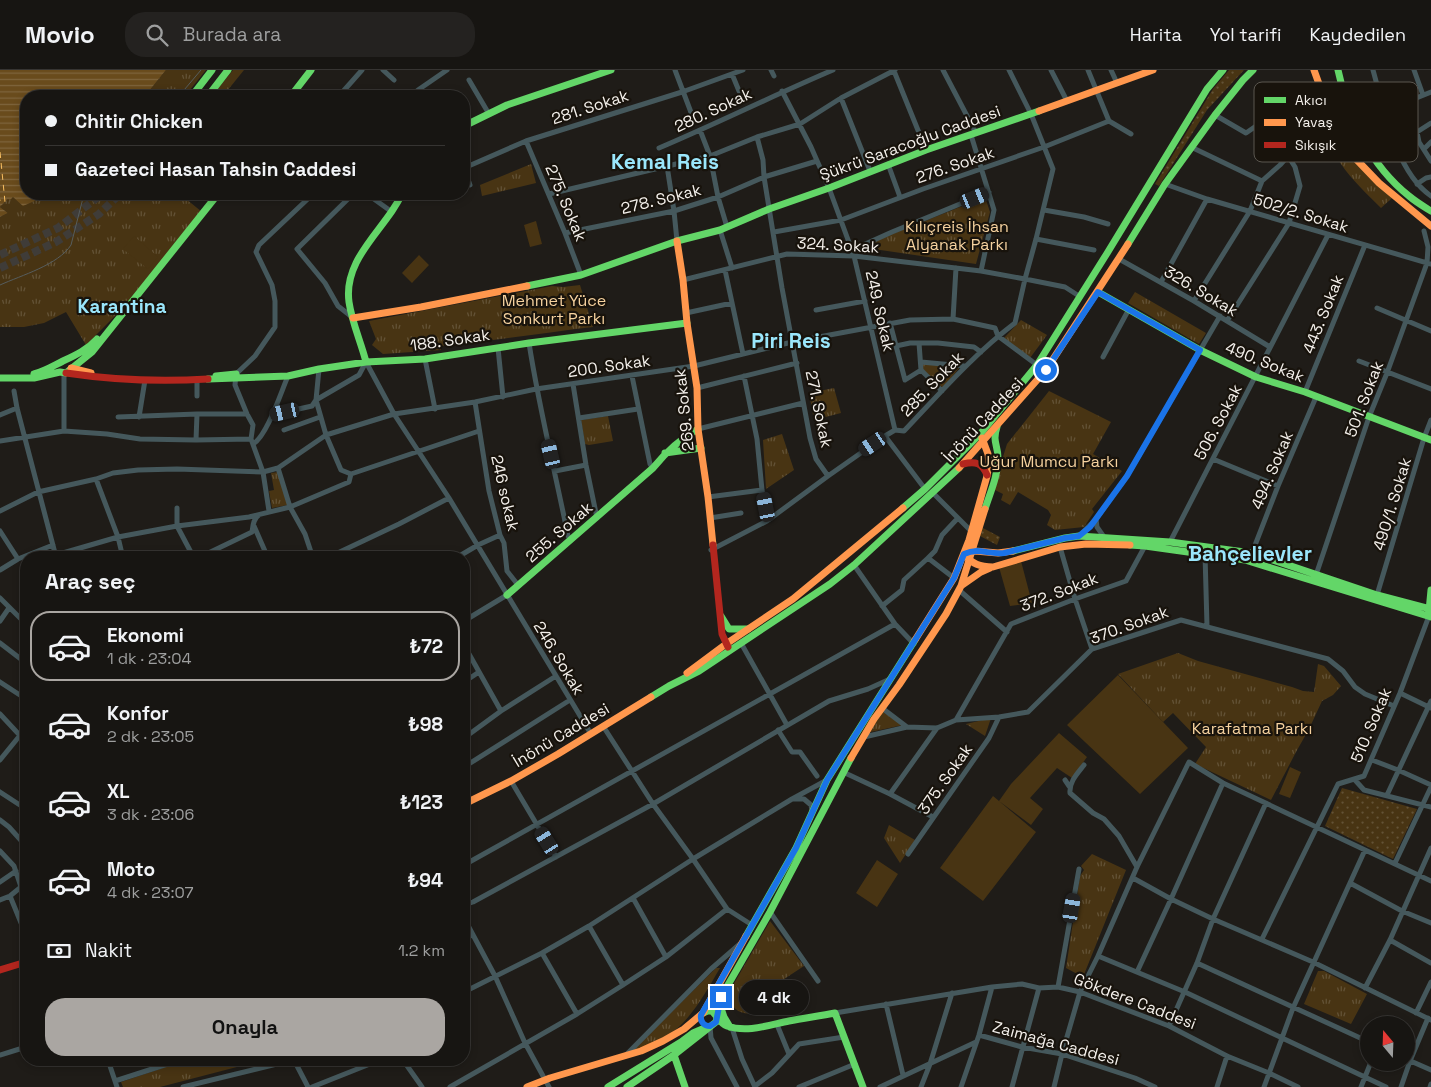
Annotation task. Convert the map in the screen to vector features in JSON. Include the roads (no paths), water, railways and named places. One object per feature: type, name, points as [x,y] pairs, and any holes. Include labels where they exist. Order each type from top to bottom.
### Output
[{"type":"main road","points":[[197,90],[212,70]]},
{"type":"main road","points":[[213,90],[228,70]]},
{"type":"main road","points":[[296,90],[311,70]]},
{"type":"main road","points":[[470,123],[507,105],[611,70]]},
{"type":"main road","name":"Şükrü Saracoğlu Caddesi","points":[[353,318],[581,275],[677,241],[724,229],[888,164],[1153,70]]},
{"type":"main road","name":"İnönü Caddesi","points":[[470,801],[511,781],[669,686],[699,671],[830,584],[854,565],[929,490],[1002,408],[1037,365],[1207,89],[1223,70]]},
{"type":"main road","name":"İnönü Caddesi","points":[[669,686],[726,644],[793,599],[964,464],[1046,370],[1098,292],[1165,184],[1215,115],[1253,70]]},
{"type":"main road","points":[[1358,162],[1385,190],[1431,226]]},
{"type":"main road","points":[[1378,162],[1404,192],[1431,212]]},
{"type":"main road","points":[[0,378],[64,369],[82,361],[112,328],[213,200]]},
{"type":"main road","points":[[366,362],[348,302],[351,273],[362,252],[399,200]]},
{"type":"main road","name":"269. Sokak","points":[[677,241],[697,388],[698,429],[708,497],[711,550],[719,614],[722,634],[730,651]]},
{"type":"main road","name":"490. Sokak","points":[[1098,292],[1200,350],[1256,376],[1428,439]]},
{"type":"main road","name":"188. Sokak","points":[[235,377],[288,376],[366,362],[425,359],[529,343],[687,323]]},
{"type":"main road","points":[[64,369],[145,376],[235,377]]},
{"type":"main road","points":[[64,369],[92,377],[145,380],[198,380],[235,377]]},
{"type":"main road","points":[[627,1087],[674,1055],[716,1022],[719,1003],[724,991],[803,852],[843,772],[882,708],[946,614],[960,588],[970,561],[977,550],[976,540],[997,470],[998,456],[994,437],[997,427]]},
{"type":"main road","name":"255. Sokak","points":[[507,595],[654,468],[665,454],[698,429]]},
{"type":"main road","points":[[981,432],[995,447]]},
{"type":"main road","points":[[710,1026],[702,1023],[703,1013],[796,848],[827,780],[954,578],[964,554],[987,476],[989,464],[986,439]]},
{"type":"main road","points":[[665,454],[701,448]]},
{"type":"main road","points":[[964,464],[973,461],[979,462],[987,476]]},
{"type":"main road","points":[[964,554],[977,550],[996,554],[1079,536],[1170,542],[1252,553],[1377,595],[1415,605],[1430,613]]},
{"type":"main road","points":[[960,588],[981,572],[993,567],[1060,547],[1086,544],[1145,546],[1245,560],[1430,613]]},
{"type":"main road","points":[[964,554],[978,566],[993,567]]},
{"type":"main road","points":[[1415,605],[1422,602],[1431,591]]},
{"type":"main road","name":"510. Sokak","points":[[1430,613],[1431,591]]},
{"type":"main road","points":[[719,614],[729,629],[748,629]]},
{"type":"main road","points":[[0,970],[20,964]]},
{"type":"main road","points":[[719,1003],[731,1029]]},
{"type":"main road","points":[[527,1087],[659,1044],[687,1028],[707,1010],[712,1010],[716,1013],[717,1018],[723,1025],[731,1029]]},
{"type":"main road","points":[[835,1013],[863,1087]]},
{"type":"main road","name":"Gökdere Caddesi","points":[[731,1029],[763,1027],[835,1013]]},
{"type":"main road","name":"Gökdere Caddesi","points":[[710,1026],[752,1032],[778,1027],[789,1021]]},
{"type":"main road","points":[[608,1087],[681,1042],[687,1036],[699,1029],[710,1026]]},
{"type":"main road","points":[[685,1087],[674,1055],[687,1028]]},
{"type":"street","points":[[344,90],[362,70]]},
{"type":"street","points":[[383,70],[394,80]]},
{"type":"street","points":[[418,90],[448,70]]},
{"type":"street","points":[[675,70],[692,115]]},
{"type":"street","name":"281. Sokak","points":[[470,165],[526,141],[682,92],[743,70]]},
{"type":"street","points":[[771,70],[774,76]]},
{"type":"street","name":"280. Sokak","points":[[659,148],[782,91],[833,70]]},
{"type":"street","points":[[549,194],[710,156],[757,137],[800,124],[841,98],[895,70],[926,150]]},
{"type":"street","points":[[942,70],[974,134],[994,210],[981,271]]},
{"type":"street","points":[[1009,70],[1031,114],[1054,169],[1025,279]]},
{"type":"street","points":[[1052,70],[1067,101]]},
{"type":"street","points":[[1088,70],[1109,121],[1131,134]]},
{"type":"street","points":[[1111,70],[1117,83]]},
{"type":"street","points":[[1414,70],[1423,95]]},
{"type":"street","points":[[732,74],[740,91]]},
{"type":"street","points":[[469,80],[489,114]]},
{"type":"street","name":"249. Sokak","points":[[782,91],[800,124],[829,188],[852,250],[895,430]]},
{"type":"street","points":[[1418,97],[1431,92]]},
{"type":"street","points":[[841,98],[870,171]]},
{"type":"street","points":[[1215,115],[1246,133],[1254,127]]},
{"type":"street","name":"276. Sokak","points":[[774,232],[841,220],[900,197],[1044,148],[1109,121]]},
{"type":"street","points":[[1418,131],[1431,123]]},
{"type":"street","points":[[700,130],[710,156],[732,268]]},
{"type":"street","name":"271. Sokak","points":[[757,137],[763,160],[777,256],[810,438],[816,459],[828,476]]},
{"type":"street","points":[[1418,137],[1419,142],[1431,161]]},
{"type":"street","name":"275. Sokak","points":[[526,141],[581,275]]},
{"type":"street","points":[[1424,149],[1431,142]]},
{"type":"street","points":[[1191,147],[1262,181]]},
{"type":"street","name":"278. Sokak","points":[[565,233],[674,211],[718,197],[764,177],[817,161]]},
{"type":"street","points":[[1194,301],[1250,211],[1262,181],[1283,162]]},
{"type":"street","points":[[1227,321],[1289,222],[1300,186],[1292,162]]},
{"type":"street","points":[[1404,162],[1417,184],[1431,196]]},
{"type":"street","points":[[888,164],[900,197]]},
{"type":"street","name":"269. Sokak","points":[[666,166],[677,241]]},
{"type":"street","points":[[1417,184],[1431,177]]},
{"type":"street","name":"502/2. Sokak","points":[[1165,184],[1208,199],[1429,264]]},
{"type":"street","points":[[852,250],[989,192]]},
{"type":"street","points":[[1161,282],[1208,199]]},
{"type":"street","points":[[269,512],[263,472],[252,442],[254,425],[247,414],[235,385],[235,377],[255,356],[276,327],[272,285],[256,252],[259,244],[307,200]]},
{"type":"street","points":[[347,200],[297,249],[324,283],[338,306],[353,318]]},
{"type":"street","points":[[375,200],[392,212]]},
{"type":"street","points":[[1044,210],[1084,217],[1108,224]]},
{"type":"street","name":"501. Sokak","points":[[1316,575],[1369,417],[1429,264],[1428,247],[1424,231]]},
{"type":"street","name":"506. Sokak","points":[[1170,542],[1328,235]]},
{"type":"street","points":[[1036,239],[1094,250]]},
{"type":"street","name":"443. Sokak","points":[[1304,392],[1365,245]]},
{"type":"street","name":"324. Sokak","points":[[683,280],[777,256],[795,254],[854,256],[981,271],[1064,287],[1080,296]]},
{"type":"street","name":"326. Sokak","points":[[1119,259],[1220,316],[1270,347]]},
{"type":"street","points":[[953,319],[956,268]]},
{"type":"street","points":[[725,270],[743,354]]},
{"type":"street","name":"285. Sokak","points":[[711,550],[772,517],[885,436],[895,430],[904,431],[964,366],[1015,323],[1025,279]]},
{"type":"street","points":[[816,310],[865,301]]},
{"type":"street","points":[[686,313],[732,302]]},
{"type":"street","points":[[1377,308],[1431,331]]},
{"type":"street","points":[[1103,357],[1129,309]]},
{"type":"street","points":[[1079,536],[1096,519],[1127,476],[1220,316]]},
{"type":"street","name":"200. Sokak","points":[[0,511],[38,492],[96,479],[112,473],[177,469],[263,472],[278,468],[326,435],[394,414],[475,402],[536,389],[694,366],[792,342],[871,326],[910,320],[953,319],[994,328],[998,336]]},
{"type":"street","points":[[890,323],[905,380],[921,370]]},
{"type":"street","points":[[998,336],[1037,365]]},
{"type":"street","points":[[529,343],[536,389],[568,536],[571,540]]},
{"type":"street","points":[[896,346],[910,343],[938,343],[974,347],[981,352]]},
{"type":"street","points":[[920,343],[921,370],[942,391]]},
{"type":"street","points":[[498,348],[503,396]]},
{"type":"street","points":[[425,359],[434,409]]},
{"type":"street","points":[[1359,361],[1431,389]]},
{"type":"street","points":[[272,415],[312,406],[316,400],[360,375],[366,362]]},
{"type":"street","name":"246. Sokak","points":[[366,362],[394,414],[478,545],[591,734]]},
{"type":"street","points":[[921,362],[964,366]]},
{"type":"street","points":[[697,388],[796,363]]},
{"type":"street","points":[[64,369],[64,431]]},
{"type":"street","points":[[319,369],[316,400],[320,417],[341,470],[351,474],[479,431]]},
{"type":"street","points":[[0,441],[64,431],[107,434],[140,439],[258,441],[272,415],[288,376]]},
{"type":"street","points":[[632,376],[650,464],[654,468]]},
{"type":"street","points":[[744,376],[757,439],[762,490],[766,507],[772,517]]},
{"type":"street","points":[[140,417],[145,380]]},
{"type":"street","points":[[197,396],[198,380]]},
{"type":"street","points":[[573,384],[597,518]]},
{"type":"street","points":[[14,391],[38,492],[55,551]]},
{"type":"street","name":"494. Sokak","points":[[1252,553],[1316,397]]},
{"type":"street","name":"246 sokak","points":[[475,402],[489,491],[500,536],[504,543],[507,571],[518,585]]},
{"type":"street","points":[[698,429],[803,403]]},
{"type":"street","points":[[0,415],[17,408]]},
{"type":"street","points":[[578,418],[638,408]]},
{"type":"street","points":[[196,440],[197,414]]},
{"type":"street","points":[[118,417],[247,414]]},
{"type":"street","points":[[284,430],[320,417]]},
{"type":"street","name":"490/1. Sokak","points":[[1377,595],[1428,439],[1431,420]]},
{"type":"street","points":[[885,436],[929,490],[971,532]]},
{"type":"street","points":[[1212,459],[1278,486]]},
{"type":"street","points":[[555,470],[586,465]]},
{"type":"street","points":[[278,468],[290,507],[305,534],[311,551]]},
{"type":"street","points":[[72,551],[118,537],[177,526],[249,517],[290,507],[349,482],[351,474]]},
{"type":"street","points":[[96,479],[118,537],[121,551]]},
{"type":"street","points":[[708,497],[762,490]]},
{"type":"street","points":[[342,551],[449,498]]},
{"type":"street","points":[[177,508],[177,526],[190,551]]},
{"type":"street","points":[[213,551],[252,532],[257,516],[269,512]]},
{"type":"street","points":[[710,518],[741,513]]},
{"type":"street","points":[[249,517],[265,551]]},
{"type":"street","points":[[882,606],[902,590],[904,580],[935,551],[942,535],[957,519]]},
{"type":"street","points":[[1096,519],[1097,527],[1104,537]]},
{"type":"street","points":[[0,531],[18,559],[0,570]]},
{"type":"street","points":[[468,551],[500,536]]},
{"type":"street","points":[[38,551],[53,545]]},
{"type":"street","name":"372. Sokak","points":[[956,720],[1011,624],[1126,580],[1145,546]]},
{"type":"street","points":[[1060,547],[1092,649]]},
{"type":"street","points":[[1205,554],[1207,626]]},
{"type":"street","points":[[928,558],[954,578]]},
{"type":"street","points":[[854,565],[895,624],[914,644]]},
{"type":"street","points":[[960,588],[1007,632]]},
{"type":"street","name":"255. Sokak","points":[[470,617],[507,595]]},
{"type":"street","points":[[0,598],[20,618]]},
{"type":"street","points":[[0,621],[9,608]]},
{"type":"street","name":"510. Sokak","points":[[1317,826],[1338,784],[1364,776],[1400,693],[1430,613]]},
{"type":"street","name":"370. Sokak","points":[[864,736],[906,727],[937,728],[956,720],[999,717],[1028,712],[1092,649],[1181,620],[1328,659],[1343,671],[1355,687],[1365,694],[1394,706]]},
{"type":"street","points":[[470,862],[895,624]]},
{"type":"street","points":[[0,643],[20,658]]},
{"type":"street","points":[[741,643],[787,725]]},
{"type":"street","points":[[470,656],[501,711]]},
{"type":"street","points":[[470,678],[479,672]]},
{"type":"street","points":[[470,734],[501,711],[556,676]]},
{"type":"street","points":[[470,903],[653,804],[828,701],[868,689],[890,679]]},
{"type":"street","points":[[0,682],[20,695]]},
{"type":"street","points":[[1400,693],[1430,707]]},
{"type":"street","points":[[470,763],[570,700]]},
{"type":"street","points":[[1387,795],[1430,707],[1431,701]]},
{"type":"street","points":[[882,708],[906,727]]},
{"type":"street","points":[[0,714],[20,735],[0,760]]},
{"type":"street","name":"375. Sokak","points":[[908,854],[989,738],[999,717]]},
{"type":"street","points":[[603,726],[653,804],[726,909],[752,925]]},
{"type":"street","points":[[890,794],[937,728]]},
{"type":"street","points":[[778,730],[792,752],[800,752],[817,776]]},
{"type":"street","points":[[1372,760],[1431,786],[1395,864]]},
{"type":"street","points":[[1054,1087],[1080,992],[1137,867],[1189,762],[1223,783],[1431,881]]},
{"type":"street","points":[[1069,786],[1084,765]]},
{"type":"street","points":[[843,772],[933,817]]},
{"type":"street","points":[[470,989],[542,953],[589,926],[693,859],[827,780]]},
{"type":"street","points":[[1065,780],[1069,786],[1070,794],[1104,819],[1119,836],[1137,867]]},
{"type":"street","points":[[1355,780],[1364,790],[1431,807]]},
{"type":"street","points":[[511,781],[556,857]]},
{"type":"street","points":[[1137,972],[1223,783]]},
{"type":"street","points":[[0,792],[20,805]]},
{"type":"street","points":[[792,799],[804,799],[810,805],[812,812]]},
{"type":"street","points":[[1169,1026],[1197,963],[1213,919],[1266,803]]},
{"type":"street","points":[[0,820],[20,839]]},
{"type":"street","points":[[1262,939],[1317,826]]},
{"type":"street","points":[[1365,988],[1390,940],[1431,848]]},
{"type":"street","points":[[1264,1087],[1293,1008],[1365,850]]},
{"type":"street","points":[[0,852],[14,866],[20,878]]},
{"type":"street","points":[[1058,987],[1079,869]]},
{"type":"street","points":[[0,882],[16,871]]},
{"type":"street","points":[[1133,878],[1213,919],[1313,962],[1430,1019],[1415,1047]]},
{"type":"street","points":[[1350,883],[1402,911],[1431,923]]},
{"type":"street","points":[[0,900],[20,889]]},
{"type":"street","points":[[10,896],[20,920]]},
{"type":"street","points":[[633,898],[666,957]]},
{"type":"street","points":[[450,1087],[577,1014],[623,985],[666,957],[726,909]]},
{"type":"street","points":[[770,912],[818,981]]},
{"type":"street","points":[[589,926],[623,985]]},
{"type":"street","points":[[470,931],[495,976],[525,1043],[549,1087]]},
{"type":"street","points":[[1390,940],[1431,963]]},
{"type":"street","points":[[623,1057],[711,969],[743,941]]},
{"type":"street","points":[[542,953],[577,1014]]},
{"type":"street","points":[[1098,956],[1184,992],[1386,1087]]},
{"type":"street","points":[[1197,963],[1360,1038]]},
{"type":"street","points":[[1416,1013],[1431,982]]},
{"type":"street","name":"Gökdere Caddesi","points":[[835,1013],[992,987],[1022,984],[1039,988],[1058,987],[1080,992],[1169,1026],[1227,1056],[1298,1087]]},
{"type":"street","points":[[961,1087],[979,1035],[992,987]]},
{"type":"street","points":[[1012,1087],[1039,988]]},
{"type":"street","points":[[921,1087],[952,993]]},
{"type":"street","points":[[886,1004],[903,1075]]},
{"type":"street","points":[[710,1026],[710,1038],[737,1087]]},
{"type":"street","points":[[778,1027],[789,1054]]},
{"type":"street","points":[[731,1029],[742,1059],[755,1086],[772,1073],[799,1044],[844,1037]]},
{"type":"street","name":"Zaimağa Caddesi","points":[[979,1035],[1022,1047],[1062,1054],[1135,1078],[1148,1086],[1155,1087]]},
{"type":"street","points":[[880,1087],[976,1042]]},
{"type":"street","points":[[0,1054],[20,1049]]},
{"type":"street","points":[[1217,1087],[1227,1056]]},
{"type":"street","points":[[1415,1063],[1431,1070]]},
{"type":"street","points":[[799,1087],[855,1064]]},
{"type":"street","points":[[110,1066],[116,1084],[164,1066]]},
{"type":"street","points":[[183,1087],[269,1066]]},
{"type":"street","points":[[296,1066],[308,1087]]},
{"type":"street","points":[[312,1087],[365,1066]]},
{"type":"street","points":[[407,1066],[422,1087]]},
{"type":"street","points":[[1361,1087],[1367,1071]]},
{"type":"street","points":[[1401,1087],[1405,1071]]},
{"type":"tunnel","points":[[0,255],[58,228],[94,200]]},
{"type":"tunnel","points":[[0,268],[56,242],[99,214],[114,200]]},
{"type":"tram line","points":[[184,90],[201,70]]},
{"type":"tram line","points":[[0,285],[49,264],[65,252],[71,245],[82,200]]},
{"type":"district","name":"Kemal Reis","points":[[665,161]]},
{"type":"district","name":"Karantina","points":[[122,306]]},
{"type":"district","name":"Piri Reis","points":[[791,340]]},
{"type":"district","name":"Bahçelievler","points":[[1250,553]]},
{"type":"park label","name":"Kılıçreis İhsan Alyanak Parkı","points":[[957,235]]},
{"type":"park label","name":"Mehmet Yüce Sonkurt Parkı","points":[[554,309]]},
{"type":"park label","name":"Uğur Mumcu Parkı","points":[[1049,461]]},
{"type":"park label","name":"Karafatma Parkı","points":[[1252,728]]}]
